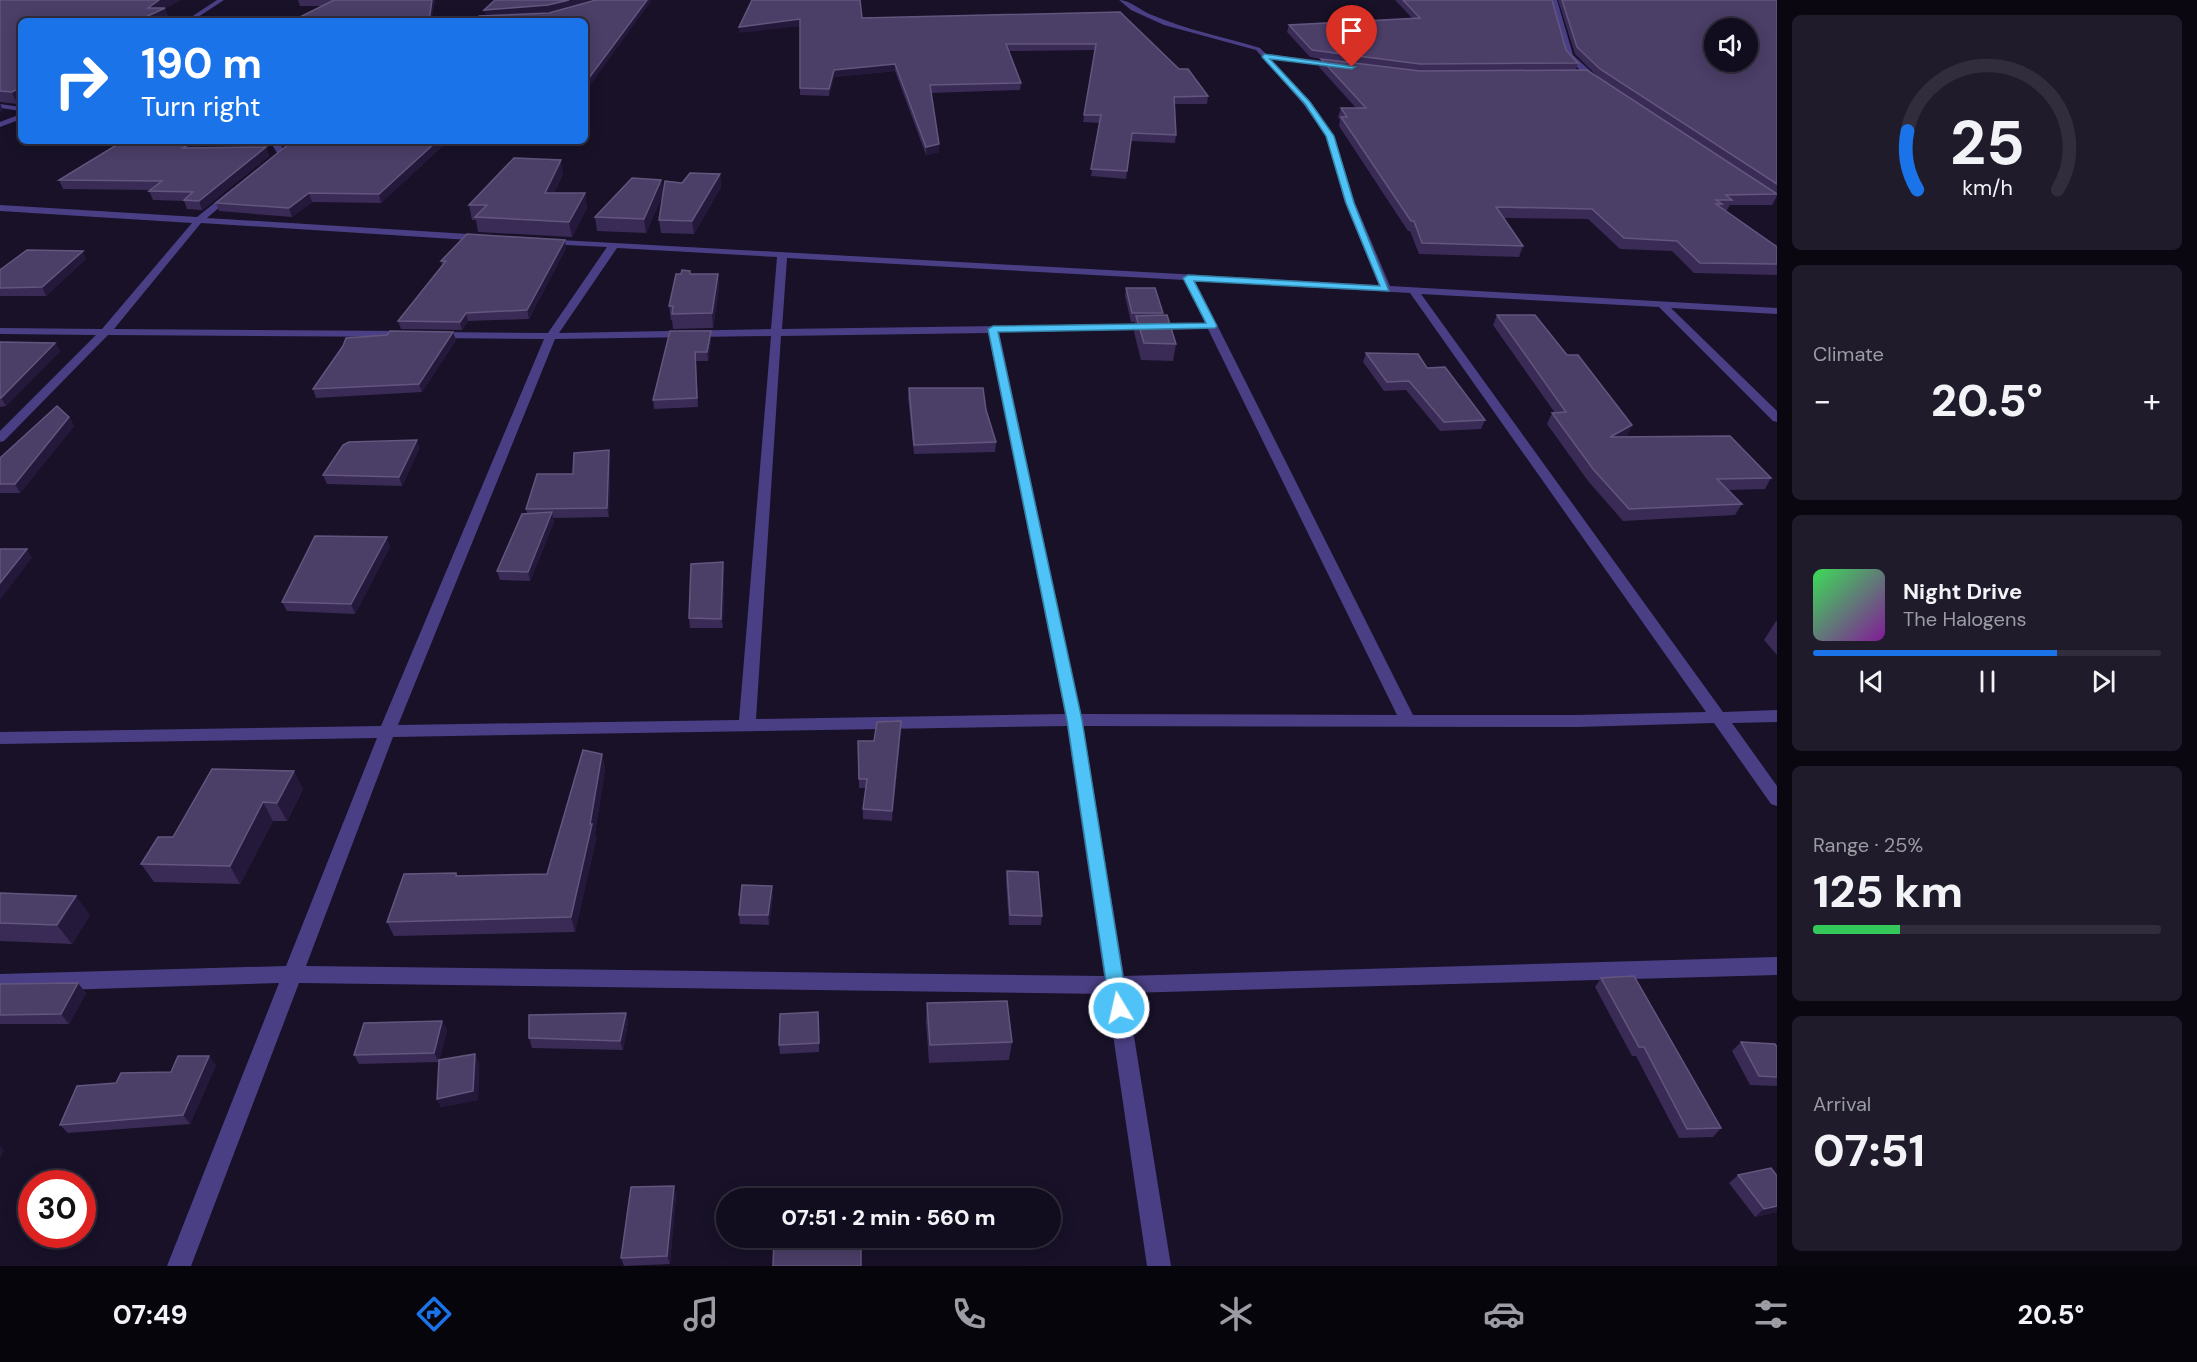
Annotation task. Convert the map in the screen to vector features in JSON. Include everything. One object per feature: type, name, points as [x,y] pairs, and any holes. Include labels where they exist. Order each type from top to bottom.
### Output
[{"type":"street","points":[[193,18],[221,0]]},
{"type":"street","points":[[1122,0],[1130,7],[1158,21],[1258,49],[1307,103],[1330,136],[1350,203],[1386,289]]},
{"type":"street","points":[[1554,0],[1570,56],[1602,86]]},
{"type":"street","points":[[1264,56],[1347,66]]},
{"type":"street","points":[[1576,74],[1588,74]]},
{"type":"street","points":[[0,106],[18,109]]},
{"type":"street","points":[[0,125],[18,117]]},
{"type":"street","points":[[265,166],[282,153],[276,144]]},
{"type":"street","points":[[0,438],[107,330],[197,222],[240,186]]},
{"type":"street","points":[[0,208],[497,239]]},
{"type":"street","points":[[532,241],[1777,311]]},
{"type":"street","points":[[179,1266],[387,732],[551,336],[614,245]]},
{"type":"street","points":[[747,726],[782,255]]},
{"type":"street","points":[[1188,278],[1408,721]]},
{"type":"street","points":[[1413,290],[1777,799]]},
{"type":"street","points":[[1661,304],[1777,418]]},
{"type":"street","points":[[0,331],[107,330],[551,336],[1212,326]]},
{"type":"street","points":[[993,329],[1074,720],[1159,1266]]},
{"type":"street","points":[[0,738],[1074,720],[1408,721],[1777,716]]},
{"type":"street","points":[[0,983],[293,974],[1116,985],[1777,966]]},
{"type":"building","points":[[0,0],[159,0],[148,8],[165,8],[143,18],[18,18],[18,89],[12,92],[0,91]]},
{"type":"building","points":[[334,0],[432,0],[429,18],[298,18]]},
{"type":"building","points":[[495,0],[569,0],[548,5],[484,10]]},
{"type":"building","points":[[596,0],[647,0],[588,79],[588,18],[477,18],[479,16],[549,13]]},
{"type":"building","points":[[752,0],[860,0],[862,18],[1120,12],[1179,69],[1188,69],[1208,96],[1174,97],[1176,135],[1132,133],[1127,171],[1091,169],[1101,115],[1084,115],[1096,44],[1006,44],[1021,83],[930,85],[939,144],[926,147],[895,64],[834,70],[829,89],[800,88],[800,19],[739,27]]},
{"type":"building","points":[[1403,0],[1552,0],[1566,50],[1578,63],[1420,64],[1312,50],[1289,25],[1420,18]]},
{"type":"building","points":[[1562,0],[1777,0],[1777,184],[1600,69],[1577,47]]},
{"type":"building","points":[[1321,59],[1420,71],[1587,70],[1777,194],[1726,195],[1732,200],[1716,200],[1722,204],[1716,204],[1777,247],[1777,264],[1700,263],[1677,241],[1624,238],[1592,209],[1496,207],[1523,246],[1422,243],[1414,221],[1411,221],[1341,117],[1347,117],[1341,108],[1366,108]]},
{"type":"building","points":[[118,144],[189,144],[183,148],[266,147],[199,201],[184,200],[193,192],[149,191],[162,181],[59,180]]},
{"type":"building","points":[[290,144],[434,144],[379,194],[309,193],[289,208],[216,203]]},
{"type":"building","points":[[514,158],[561,160],[545,193],[585,193],[569,222],[475,217],[487,205],[469,205]]},
{"type":"building","points":[[690,173],[720,174],[692,221],[659,220],[665,181],[682,183]]},
{"type":"building","points":[[632,178],[661,180],[644,219],[595,217]]},
{"type":"building","points":[[467,234],[565,240],[527,310],[466,313],[460,322],[398,321],[446,261],[441,261]]},
{"type":"building","points":[[27,250],[83,251],[42,287],[0,288],[0,270]]},
{"type":"building","points":[[682,270],[690,271],[690,274],[718,274],[712,313],[672,314],[673,306],[669,306],[676,274],[681,274]]},
{"type":"building","points":[[1126,288],[1155,288],[1163,313],[1132,313]]},
{"type":"building","points":[[1167,315],[1176,344],[1144,343],[1136,316]]},
{"type":"building","points":[[1497,315],[1535,315],[1567,355],[1578,355],[1632,425],[1610,437],[1730,436],[1771,478],[1717,479],[1742,504],[1629,509],[1593,469],[1552,413],[1566,412]]},
{"type":"building","points":[[390,331],[453,332],[419,384],[313,389],[343,346],[346,338],[387,335]]},
{"type":"building","points":[[670,331],[711,331],[707,352],[695,352],[697,398],[653,400]]},
{"type":"building","points":[[0,342],[55,343],[1,398],[0,398]]},
{"type":"building","points":[[1366,353],[1418,354],[1427,368],[1445,367],[1485,420],[1444,422],[1409,381],[1387,382]]},
{"type":"building","points":[[909,388],[983,388],[986,410],[996,442],[914,445]]},
{"type":"building","points":[[57,406],[69,417],[15,484],[0,484],[0,458]]},
{"type":"building","points":[[417,440],[399,477],[323,475],[343,445],[349,442]]},
{"type":"building","points":[[609,450],[607,508],[526,509],[537,474],[573,474],[574,453]]},
{"type":"building","points":[[552,512],[528,572],[497,571],[522,514]]},
{"type":"building","points":[[315,536],[387,537],[351,604],[282,602]]},
{"type":"building","points":[[0,549],[27,549],[0,583]]},
{"type":"building","points":[[723,562],[721,619],[689,618],[691,564]]},
{"type":"building","points":[[901,721],[892,811],[863,809],[867,779],[859,779],[858,741],[874,741],[877,722]]},
{"type":"building","points":[[583,750],[602,754],[590,824],[592,824],[571,917],[387,922],[404,874],[456,873],[456,876],[547,874]]},
{"type":"building","points":[[212,769],[294,771],[277,803],[263,802],[230,866],[141,864],[158,837],[173,837]]},
{"type":"building","points":[[1007,871],[1038,872],[1042,916],[1010,915]]},
{"type":"building","points":[[742,885],[772,886],[768,915],[739,915]]},
{"type":"building","points":[[0,893],[76,896],[57,925],[0,923]]},
{"type":"building","points":[[1634,976],[1721,1128],[1687,1129],[1644,1047],[1639,1047],[1601,978]]},
{"type":"building","points":[[78,983],[61,1014],[0,1015],[0,984]]},
{"type":"building","points":[[1007,1001],[1012,1042],[930,1045],[927,1003]]},
{"type":"building","points":[[818,1012],[819,1043],[779,1045],[780,1014]]},
{"type":"building","points":[[626,1013],[620,1041],[529,1038],[529,1015]]},
{"type":"building","points":[[442,1021],[434,1053],[354,1055],[364,1023]]},
{"type":"building","points":[[1741,1042],[1775,1044],[1777,1047],[1777,1077],[1759,1076]]},
{"type":"building","points":[[475,1054],[473,1091],[437,1099],[439,1060]]},
{"type":"building","points":[[178,1056],[209,1056],[183,1115],[60,1125],[77,1086],[116,1083],[121,1073],[171,1072]]},
{"type":"building","points":[[1771,1168],[1777,1176],[1777,1206],[1764,1209],[1738,1175]]},
{"type":"building","points":[[674,1186],[667,1256],[621,1258],[631,1187]]},
{"type":"building","points":[[774,1248],[861,1248],[861,1266],[773,1266]]},
{"type":"route","points":[[1119,1008],[1074,720],[993,329],[1212,326],[1188,278],[1386,289],[1350,203],[1330,136],[1307,103],[1264,56],[1352,67]]}]
